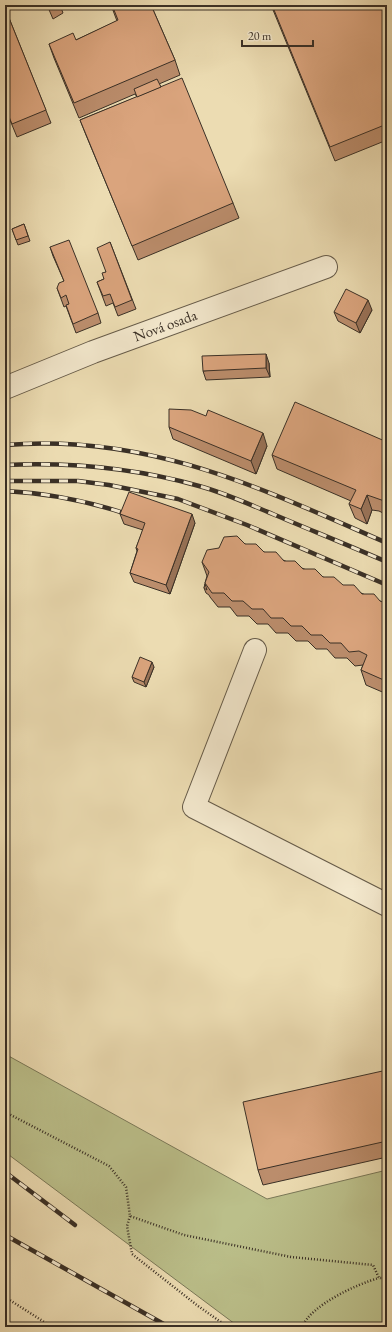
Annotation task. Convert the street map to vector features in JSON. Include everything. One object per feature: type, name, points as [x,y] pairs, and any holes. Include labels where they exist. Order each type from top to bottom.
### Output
[{"type":"street","name":"Nová osada","points":[[5,388],[93,352],[326,267]]},
{"type":"street","points":[[255,650],[194,807],[387,905]]},
{"type":"path","points":[[5,1112],[110,1166],[126,1187],[130,1216],[127,1226],[132,1254],[198,1306],[228,1327]]},
{"type":"path","points":[[130,1216],[184,1235],[291,1257],[373,1265],[379,1278]]},
{"type":"path","points":[[302,1327],[315,1309],[367,1281],[387,1278]]},
{"type":"path","points":[[5,1297],[52,1327]]},
{"type":"green space","points":[[5,1054],[267,1199],[387,1170],[387,1327],[239,1327],[5,1152]]},
{"type":"building","points":[[48,5],[58,5],[50,9]]},
{"type":"building","points":[[112,5],[151,5],[175,60],[74,103],[49,44],[73,33],[76,40],[118,20]]},
{"type":"building","points":[[272,5],[387,5],[387,124],[330,147]]},
{"type":"building","points":[[5,8],[46,110],[12,124],[5,107]]},
{"type":"building","points":[[182,78],[233,203],[132,246],[80,120]]},
{"type":"building","points":[[157,79],[161,87],[137,97],[134,89]]},
{"type":"building","points":[[24,224],[28,236],[16,240],[12,229]]},
{"type":"building","points":[[69,240],[98,313],[73,324],[66,305],[69,304],[66,295],[61,298],[57,288],[59,283],[64,281],[50,247]]},
{"type":"building","points":[[110,242],[132,300],[115,307],[110,294],[103,296],[97,282],[104,279],[102,273],[106,272],[97,248]]},
{"type":"building","points":[[346,289],[368,300],[356,323],[334,312]]},
{"type":"building","points":[[266,354],[266,368],[203,371],[202,356]]},
{"type":"building","points":[[295,402],[387,442],[387,502],[367,495],[361,509],[349,504],[356,490],[272,455]]},
{"type":"building","points":[[169,409],[191,410],[206,416],[208,410],[263,433],[251,461],[169,427]]},
{"type":"building","points":[[129,492],[192,514],[166,585],[130,573],[138,549],[136,548],[145,523],[120,514]]},
{"type":"building","points":[[237,536],[245,544],[256,544],[264,552],[276,552],[284,561],[295,561],[303,569],[315,569],[323,577],[334,577],[343,585],[354,585],[362,594],[374,594],[380,601],[387,604],[386,681],[361,670],[367,655],[359,651],[349,652],[341,643],[330,643],[322,635],[311,635],[302,626],[291,626],[283,618],[271,618],[263,609],[252,609],[243,601],[232,601],[224,593],[212,593],[205,583],[209,572],[202,562],[207,550],[219,548],[224,537]]},
{"type":"building","points":[[140,657],[152,662],[144,682],[132,677]]},
{"type":"building","points":[[387,1070],[387,1141],[258,1170],[243,1102]]},
{"type":"railway","points":[[5,445],[57,444],[107,448],[155,456],[202,469],[248,485],[387,543]]},
{"type":"railway","points":[[5,465],[55,464],[103,468],[175,480],[209,489],[247,503],[387,562]]},
{"type":"railway","points":[[5,481],[78,481],[109,485],[178,499],[247,525],[387,585]]},
{"type":"railway","points":[[5,491],[67,498],[127,514]]},
{"type":"railway","points":[[5,1172],[75,1225]]},
{"type":"railway","points":[[5,1235],[169,1327]]}]
